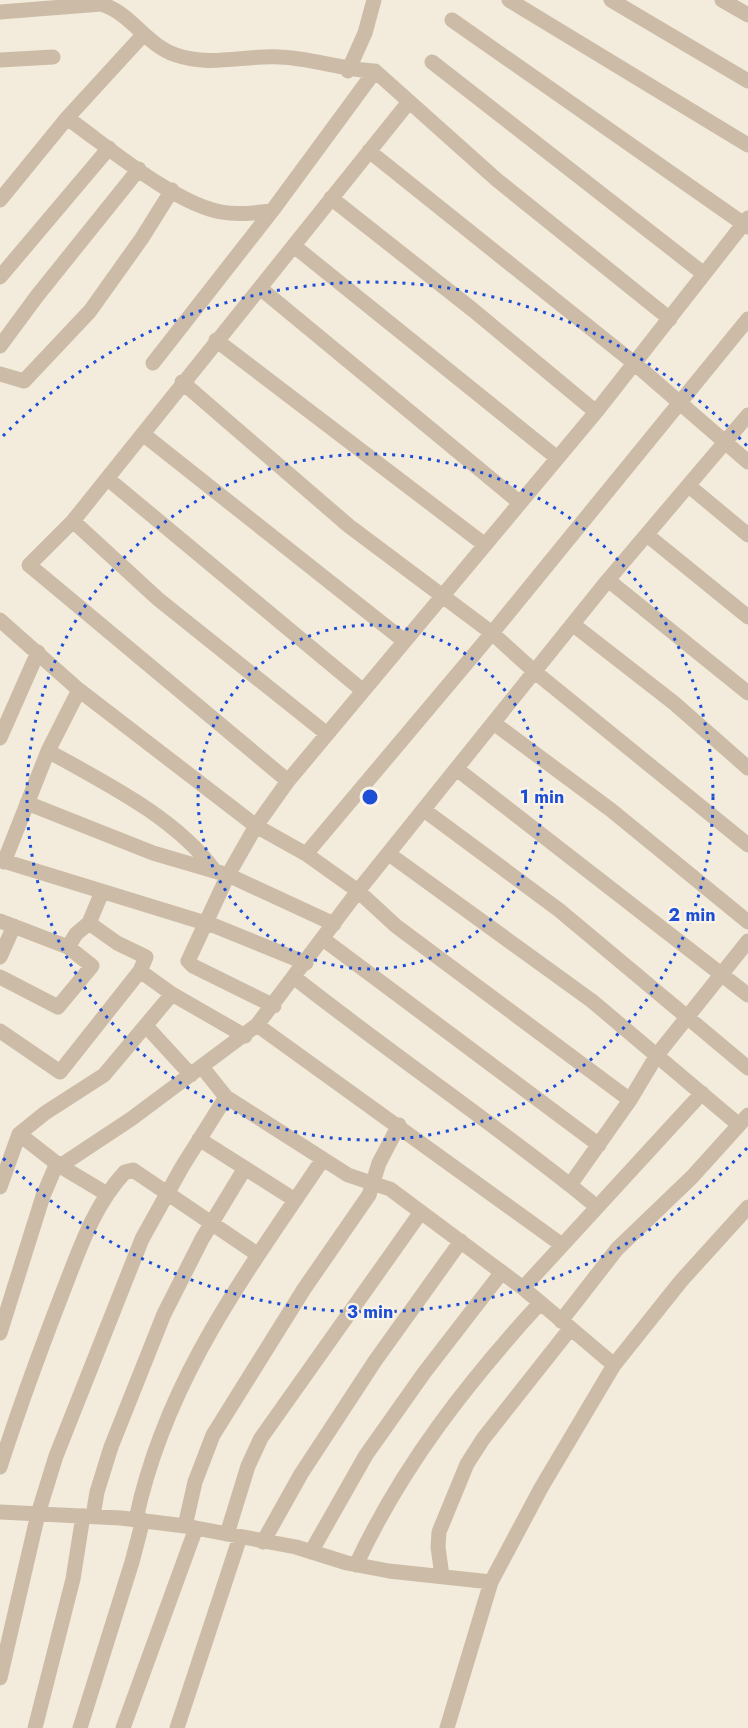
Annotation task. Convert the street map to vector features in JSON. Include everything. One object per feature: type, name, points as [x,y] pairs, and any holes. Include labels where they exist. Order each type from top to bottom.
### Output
[{"type":"street","points":[[348,70],[365,33],[374,0]]},
{"type":"street","points":[[509,0],[748,144]]},
{"type":"street","points":[[611,0],[748,81]]},
{"type":"street","points":[[722,0],[748,15]]},
{"type":"street","points":[[0,12],[111,3],[157,46],[195,59],[216,62],[280,57],[348,70],[375,71],[408,103],[497,180],[670,319]]},
{"type":"street","points":[[274,1006],[190,964],[189,957],[206,924],[221,872],[288,781],[556,457],[596,412],[746,223],[452,20]]},
{"type":"street","points":[[0,200],[67,118],[143,35]]},
{"type":"street","points":[[0,60],[53,57]]},
{"type":"street","points":[[432,62],[704,274]]},
{"type":"street","points":[[153,363],[272,211],[375,71]]},
{"type":"street","points":[[288,781],[29,567],[32,561],[73,521],[182,382],[408,103]]},
{"type":"street","points":[[67,118],[172,190],[219,212],[248,214],[272,211]]},
{"type":"street","points":[[0,277],[109,148]]},
{"type":"street","points":[[369,151],[634,363],[748,462]]},
{"type":"street","points":[[0,346],[139,169]]},
{"type":"street","points":[[0,374],[24,381],[29,379],[44,358],[90,311],[142,238],[172,190]]},
{"type":"street","points":[[331,198],[473,310],[596,412]]},
{"type":"street","points":[[294,246],[556,457]]},
{"type":"street","points":[[260,288],[519,502]]},
{"type":"street","points":[[306,854],[492,633],[748,319]]},
{"type":"street","points":[[216,340],[485,545]]},
{"type":"street","points":[[182,382],[349,526],[492,633],[535,672],[748,845]]},
{"type":"street","points":[[0,1333],[43,1196],[59,1165],[196,1071],[251,1030],[274,1006],[358,891],[535,672],[575,626],[608,580],[748,415]]},
{"type":"street","points":[[143,434],[404,640]]},
{"type":"street","points":[[108,478],[362,690]]},
{"type":"street","points":[[688,486],[748,535]]},
{"type":"street","points":[[73,521],[158,599],[327,734]]},
{"type":"street","points":[[647,535],[748,617]]},
{"type":"street","points":[[608,580],[748,693]]},
{"type":"street","points":[[1,622],[79,690],[256,826],[306,854],[358,891],[396,926],[630,1100]]},
{"type":"street","points":[[575,626],[674,703],[748,768]]},
{"type":"street","points":[[0,738],[38,652]]},
{"type":"street","points":[[79,690],[48,751],[2,861],[206,924],[306,963]]},
{"type":"street","points":[[495,724],[628,824],[748,922]]},
{"type":"street","points":[[48,751],[106,783],[186,837],[221,872]]},
{"type":"street","points":[[458,770],[748,995]]},
{"type":"street","points":[[27,803],[153,853],[221,872],[334,924]]},
{"type":"street","points":[[424,810],[559,910],[748,1068]]},
{"type":"street","points":[[389,854],[591,1001],[702,1093],[743,1120],[692,1177],[617,1250],[483,1439],[467,1464],[439,1532],[438,1547],[442,1576]]},
{"type":"street","points":[[68,947],[76,934],[89,923],[102,891]]},
{"type":"street","points":[[0,957],[7,923],[68,947],[91,963],[92,968],[58,1007],[0,977]]},
{"type":"street","points":[[60,1072],[140,971],[146,957],[122,946],[89,923]]},
{"type":"street","points":[[323,939],[599,1144]]},
{"type":"street","points":[[570,1185],[630,1100],[657,1055],[685,1017],[748,941]]},
{"type":"street","points":[[140,971],[172,994],[251,1030],[399,1125],[562,1245]]},
{"type":"street","points":[[295,978],[422,1076],[499,1129],[597,1208]]},
{"type":"street","points":[[0,1187],[20,1134],[80,1089],[104,1075],[172,994]]},
{"type":"street","points":[[146,1026],[226,1097],[351,1176],[375,1182],[390,1189],[422,1212],[523,1288],[614,1365]]},
{"type":"street","points":[[0,1031],[60,1072],[80,1089]]},
{"type":"street","points":[[523,1288],[702,1093]]},
{"type":"street","points":[[0,1678],[38,1514],[56,1456],[134,1259],[167,1193],[226,1097]]},
{"type":"street","points":[[123,1728],[190,1527],[195,1482],[213,1435],[375,1182],[378,1163],[399,1125]]},
{"type":"street","points":[[20,1134],[59,1165],[107,1194]]},
{"type":"street","points":[[200,1139],[295,1200]]},
{"type":"street","points":[[80,1728],[132,1562],[140,1520],[143,1486],[165,1421],[207,1333],[257,1254],[323,1159]]},
{"type":"street","points":[[35,1728],[88,1516],[105,1465],[151,1343],[173,1294],[211,1223],[245,1168]]},
{"type":"street","points":[[0,1467],[38,1353],[88,1230],[107,1194],[125,1172],[131,1170],[257,1254]]},
{"type":"street","points":[[447,1728],[491,1582],[541,1488],[614,1365],[681,1281],[748,1207]]},
{"type":"street","points":[[177,1728],[233,1536],[248,1466],[261,1438],[422,1212]]},
{"type":"street","points":[[263,1542],[301,1474],[375,1361],[412,1305],[461,1241]]},
{"type":"street","points":[[311,1552],[366,1455],[424,1373],[502,1272]]},
{"type":"street","points":[[356,1565],[387,1502],[444,1416],[540,1304]]},
{"type":"street","points":[[0,1512],[140,1520],[190,1527],[311,1552],[356,1565],[491,1582]]}]
